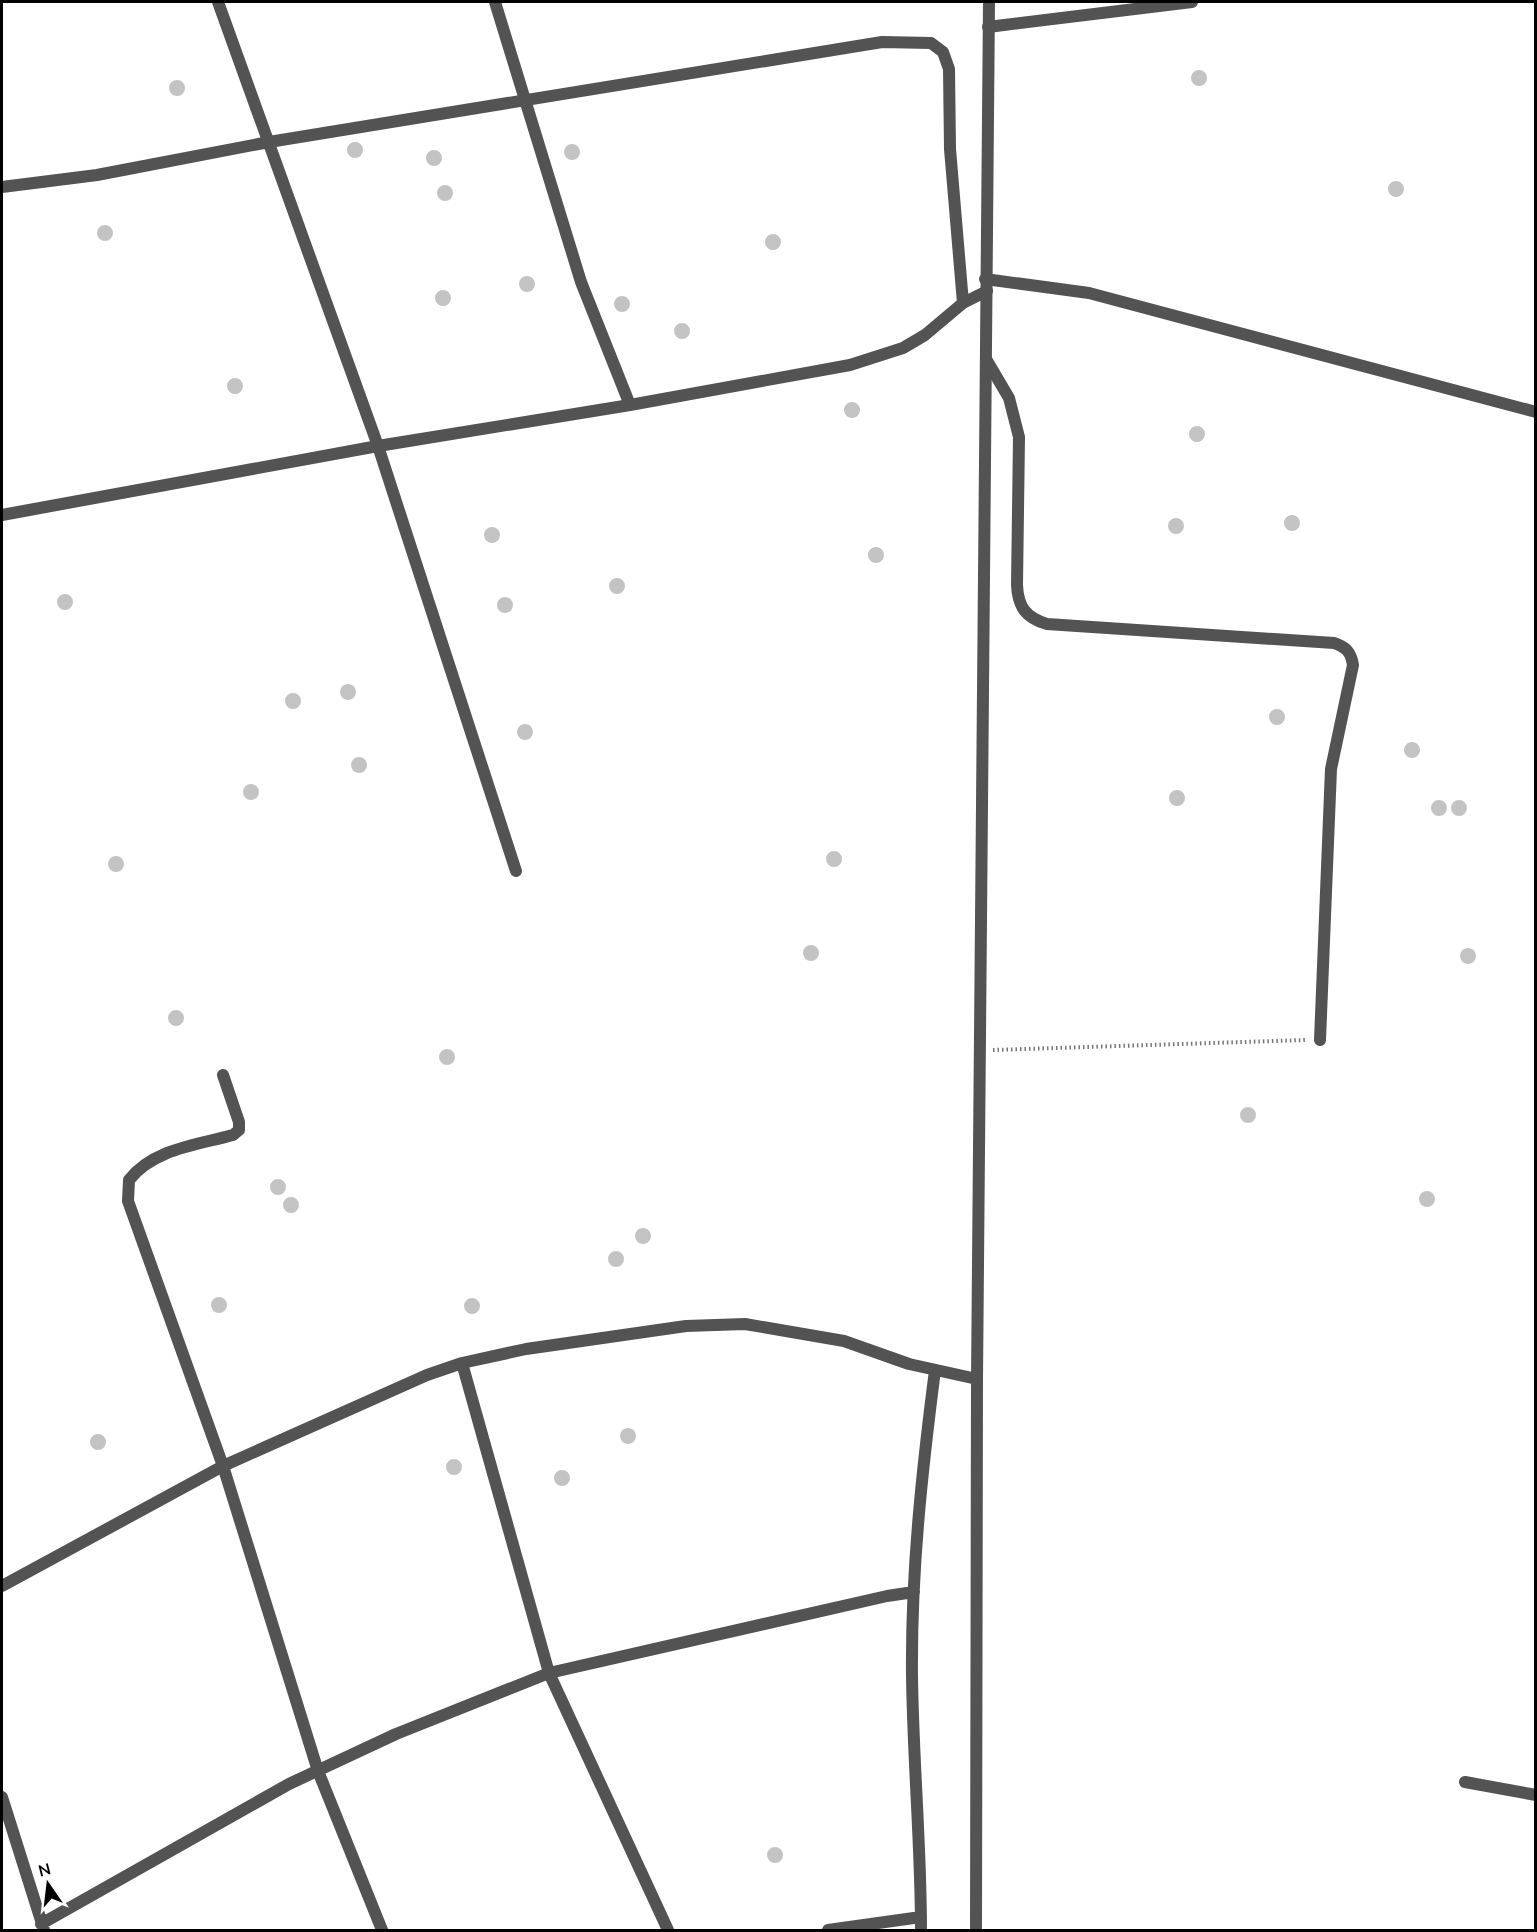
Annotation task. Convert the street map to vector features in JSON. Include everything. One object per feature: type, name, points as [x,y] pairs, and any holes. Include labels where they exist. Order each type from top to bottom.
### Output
[{"type":"street","points":[[218,2],[378,446],[516,871]]},
{"type":"street","points":[[495,2],[527,98],[581,282],[630,405]]},
{"type":"street","points":[[976,1930],[977,1378],[989,2]]},
{"type":"street","points":[[988,27],[1192,2]]},
{"type":"street","points":[[2,187],[98,175],[268,142],[527,98],[882,42],[931,43],[943,52],[949,69],[951,149],[963,303]]},
{"type":"street","points":[[2,515],[378,446],[630,405],[850,365],[903,348],[925,335],[986,285],[1089,293],[1536,412]]},
{"type":"street","points":[[986,359],[1009,398],[1019,437],[1017,597],[1024,613],[1033,620],[1047,624],[1334,643],[1345,647],[1350,652],[1353,665],[1331,769],[1320,1040]]},
{"type":"street","points":[[223,1075],[239,1122],[239,1130],[233,1135],[169,1152],[146,1163],[129,1180],[128,1201],[224,1466],[318,1771],[382,1930]]},
{"type":"street","points":[[2,1586],[224,1466],[427,1375],[462,1363],[526,1349],[686,1326],[745,1324],[844,1341],[909,1364],[977,1378]]},
{"type":"street","points":[[462,1363],[549,1673],[668,1930]]},
{"type":"street","points":[[921,1930],[912,1673],[914,1592],[920,1486],[935,1370]]},
{"type":"street","points":[[2,1797],[43,1927],[318,1771],[396,1734],[549,1673],[887,1596],[914,1592]]},
{"type":"street","points":[[1465,1782],[1536,1795]]},
{"type":"street","points":[[828,1930],[921,1917]]},
{"type":"path","points":[[980,1050],[1320,1040]]},
{"type":"building","points":[[1199,70],[1205,72],[1207,78],[1205,84],[1199,86],[1193,84],[1191,78],[1193,72]]},
{"type":"building","points":[[177,80],[183,82],[185,88],[183,94],[177,96],[171,94],[169,88],[171,82]]},
{"type":"building","points":[[355,142],[361,144],[363,150],[361,156],[355,158],[349,156],[347,150],[349,144]]},
{"type":"building","points":[[572,144],[578,146],[580,152],[578,158],[572,160],[566,158],[564,152],[566,146]]},
{"type":"building","points":[[434,150],[440,152],[442,158],[440,164],[434,166],[428,164],[426,158],[428,152]]},
{"type":"building","points":[[1396,181],[1402,183],[1404,189],[1402,195],[1396,197],[1390,195],[1388,189],[1390,183]]},
{"type":"building","points":[[445,185],[451,187],[453,193],[451,199],[445,201],[439,199],[437,193],[439,187]]},
{"type":"building","points":[[105,225],[111,227],[113,233],[111,239],[105,241],[99,239],[97,233],[99,227]]},
{"type":"building","points":[[773,234],[779,236],[781,242],[779,248],[773,250],[767,248],[765,242],[767,236]]},
{"type":"building","points":[[527,276],[533,278],[535,284],[533,290],[527,292],[521,290],[519,284],[521,278]]},
{"type":"building","points":[[443,290],[449,292],[451,298],[449,304],[443,306],[437,304],[435,298],[437,292]]},
{"type":"building","points":[[622,296],[628,298],[630,304],[628,310],[622,312],[616,310],[614,304],[616,298]]},
{"type":"building","points":[[682,323],[688,325],[690,331],[688,337],[682,339],[676,337],[674,331],[676,325]]},
{"type":"building","points":[[235,378],[241,380],[243,386],[241,392],[235,394],[229,392],[227,386],[229,380]]},
{"type":"building","points":[[852,402],[858,404],[860,410],[858,416],[852,418],[846,416],[844,410],[846,404]]},
{"type":"building","points":[[1197,426],[1203,428],[1205,434],[1203,440],[1197,442],[1191,440],[1189,434],[1191,428]]},
{"type":"building","points":[[1292,515],[1298,517],[1300,523],[1298,529],[1292,531],[1286,529],[1284,523],[1286,517]]},
{"type":"building","points":[[1176,518],[1182,520],[1184,526],[1182,532],[1176,534],[1170,532],[1168,526],[1170,520]]},
{"type":"building","points":[[492,527],[498,529],[500,535],[498,541],[492,543],[486,541],[484,535],[486,529]]},
{"type":"building","points":[[876,547],[882,549],[884,555],[882,561],[876,563],[870,561],[868,555],[870,549]]},
{"type":"building","points":[[617,578],[623,580],[625,586],[623,592],[617,594],[611,592],[609,586],[611,580]]},
{"type":"building","points":[[65,594],[71,596],[73,602],[71,608],[65,610],[59,608],[57,602],[59,596]]},
{"type":"building","points":[[505,597],[511,599],[513,605],[511,611],[505,613],[499,611],[497,605],[499,599]]},
{"type":"building","points":[[348,684],[354,686],[356,692],[354,698],[348,700],[342,698],[340,692],[342,686]]},
{"type":"building","points":[[293,693],[299,695],[301,701],[299,707],[293,709],[287,707],[285,701],[287,695]]},
{"type":"building","points":[[1277,709],[1283,711],[1285,717],[1283,723],[1277,725],[1271,723],[1269,717],[1271,711]]},
{"type":"building","points":[[525,724],[531,726],[533,732],[531,738],[525,740],[519,738],[517,732],[519,726]]},
{"type":"building","points":[[1412,742],[1418,744],[1420,750],[1418,756],[1412,758],[1406,756],[1404,750],[1406,744]]},
{"type":"building","points":[[359,757],[365,759],[367,765],[365,771],[359,773],[353,771],[351,765],[353,759]]},
{"type":"building","points":[[251,784],[257,786],[259,792],[257,798],[251,800],[245,798],[243,792],[245,786]]},
{"type":"building","points":[[1177,790],[1183,792],[1185,798],[1183,804],[1177,806],[1171,804],[1169,798],[1171,792]]},
{"type":"building","points":[[1439,800],[1445,802],[1447,808],[1445,814],[1439,816],[1433,814],[1431,808],[1433,802]]},
{"type":"building","points":[[1459,800],[1465,802],[1467,808],[1465,814],[1459,816],[1453,814],[1451,808],[1453,802]]},
{"type":"building","points":[[834,851],[840,853],[842,859],[840,865],[834,867],[828,865],[826,859],[828,853]]},
{"type":"building","points":[[116,856],[122,858],[124,864],[122,870],[116,872],[110,870],[108,864],[110,858]]},
{"type":"building","points":[[811,945],[817,947],[819,953],[817,959],[811,961],[805,959],[803,953],[805,947]]},
{"type":"building","points":[[1468,948],[1474,950],[1476,956],[1474,962],[1468,964],[1462,962],[1460,956],[1462,950]]},
{"type":"building","points":[[176,1010],[182,1012],[184,1018],[182,1024],[176,1026],[170,1024],[168,1018],[170,1012]]},
{"type":"building","points":[[447,1049],[453,1051],[455,1057],[453,1063],[447,1065],[441,1063],[439,1057],[441,1051]]},
{"type":"building","points":[[1248,1107],[1254,1109],[1256,1115],[1254,1121],[1248,1123],[1242,1121],[1240,1115],[1242,1109]]},
{"type":"building","points":[[278,1179],[284,1181],[286,1187],[284,1193],[278,1195],[272,1193],[270,1187],[272,1181]]},
{"type":"building","points":[[1427,1191],[1433,1193],[1435,1199],[1433,1205],[1427,1207],[1421,1205],[1419,1199],[1421,1193]]},
{"type":"building","points":[[291,1197],[297,1199],[299,1205],[297,1211],[291,1213],[285,1211],[283,1205],[285,1199]]},
{"type":"building","points":[[643,1228],[649,1230],[651,1236],[649,1242],[643,1244],[637,1242],[635,1236],[637,1230]]},
{"type":"building","points":[[616,1251],[622,1253],[624,1259],[622,1265],[616,1267],[610,1265],[608,1259],[610,1253]]},
{"type":"building","points":[[219,1297],[225,1299],[227,1305],[225,1311],[219,1313],[213,1311],[211,1305],[213,1299]]},
{"type":"building","points":[[472,1298],[478,1300],[480,1306],[478,1312],[472,1314],[466,1312],[464,1306],[466,1300]]},
{"type":"building","points":[[628,1428],[634,1430],[636,1436],[634,1442],[628,1444],[622,1442],[620,1436],[622,1430]]},
{"type":"building","points":[[98,1434],[104,1436],[106,1442],[104,1448],[98,1450],[92,1448],[90,1442],[92,1436]]},
{"type":"building","points":[[454,1459],[460,1461],[462,1467],[460,1473],[454,1475],[448,1473],[446,1467],[448,1461]]},
{"type":"building","points":[[562,1470],[568,1472],[570,1478],[568,1484],[562,1486],[556,1484],[554,1478],[556,1472]]},
{"type":"building","points":[[775,1847],[781,1849],[783,1855],[781,1861],[775,1863],[769,1861],[767,1855],[769,1849]]}]
